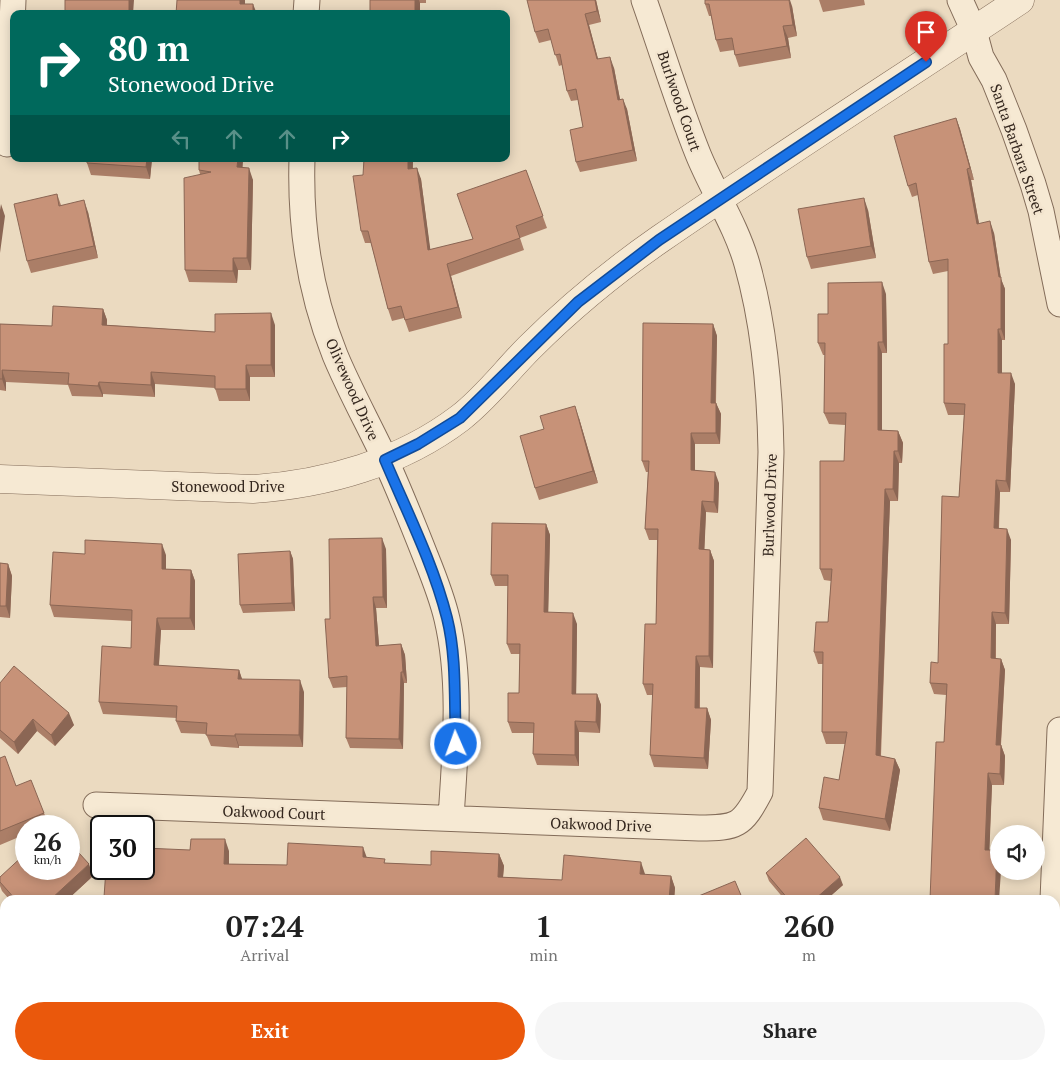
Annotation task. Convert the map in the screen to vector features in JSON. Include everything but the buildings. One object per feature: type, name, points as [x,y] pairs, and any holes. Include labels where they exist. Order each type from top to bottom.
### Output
[{"type":"street","name":"Burlwood Court","points":[[644,0],[698,155],[721,199]]},
{"type":"street","name":"Santa Barbara Street","points":[[960,0],[974,31],[981,57],[994,80],[1033,184],[1045,230],[1060,304]]},
{"type":"street","name":"Stonewood Drive","points":[[0,479],[253,489],[286,487],[320,481],[385,460],[418,444],[460,418],[578,302],[659,240],[1020,0]]},
{"type":"street","points":[[7,144],[10,72]]},
{"type":"street","name":"Olivewood Drive","points":[[302,162],[302,209],[308,258],[319,307],[335,354],[385,460],[417,536],[447,619],[454,668],[456,744],[451,818]]},
{"type":"street","name":"Burlwood Drive","points":[[721,199],[747,263],[755,296],[770,420],[760,792],[748,815]]},
{"type":"street","points":[[1054,895],[1060,730]]},
{"type":"street","name":"Oakwood Court","points":[[96,805],[451,818]]},
{"type":"street","name":"Oakwood Drive","points":[[451,818],[728,828],[748,815]]},
{"type":"route","points":[[456,744],[454,668],[447,619],[433,577],[385,460],[418,444],[460,418],[501,379],[528,349],[578,302],[659,240],[926,62]]}]
